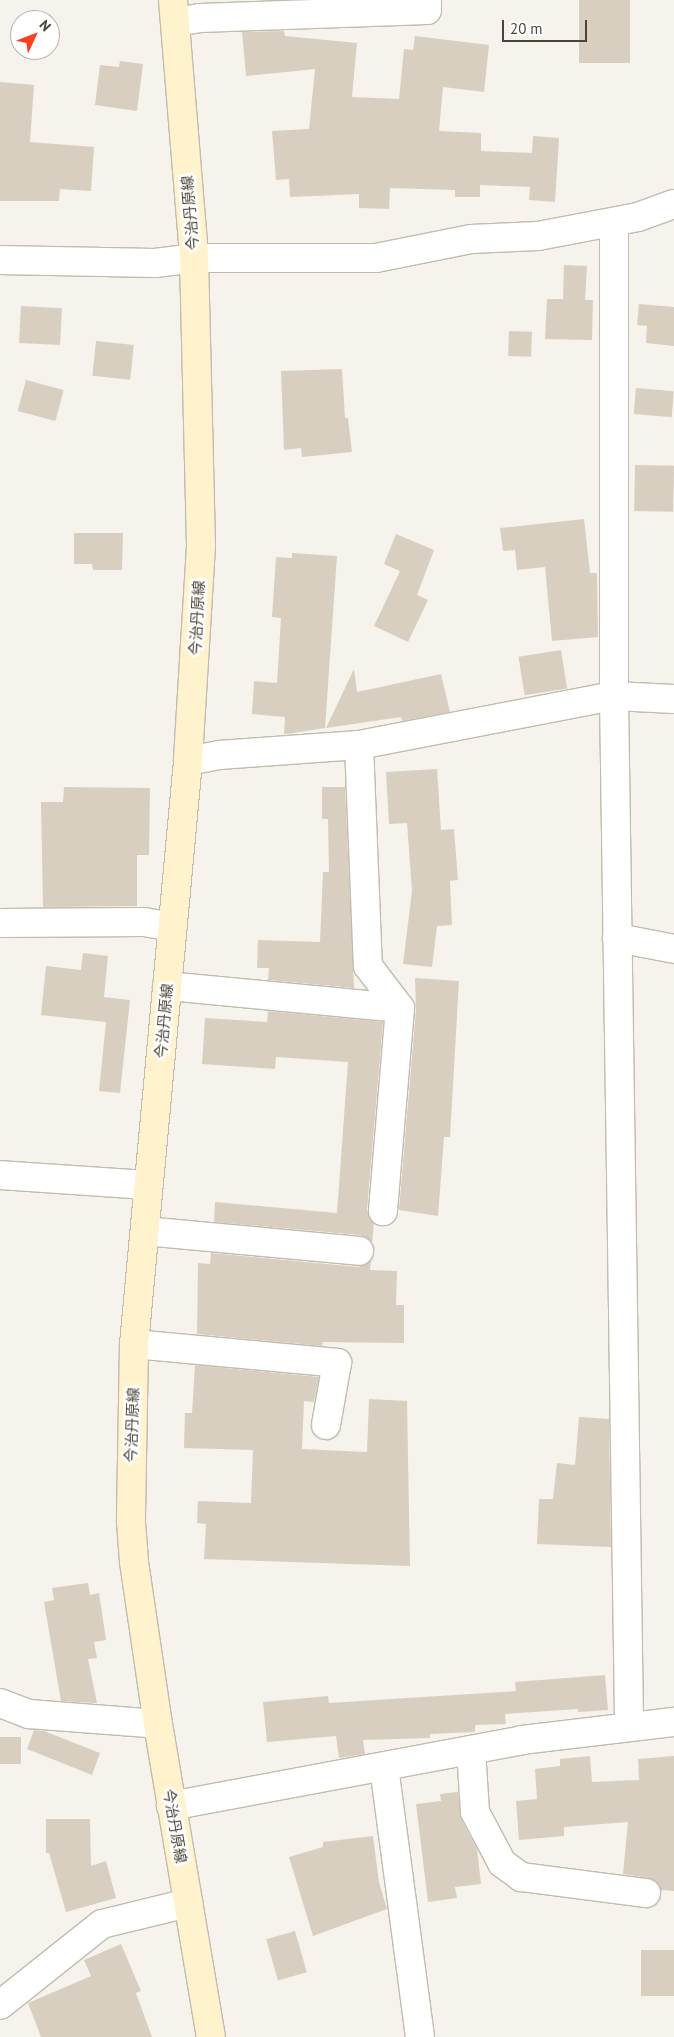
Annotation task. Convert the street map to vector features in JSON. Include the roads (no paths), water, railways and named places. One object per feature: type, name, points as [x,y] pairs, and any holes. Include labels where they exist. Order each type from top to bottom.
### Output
[{"type":"main road","name":"今治丹原線","points":[[174,11],[194,258],[201,546],[188,761],[134,1344],[131,1522],[158,1724],[211,2037]]},
{"type":"street","points":[[174,11],[200,18],[427,10],[427,0]]},
{"type":"street","points":[[0,260],[155,263],[194,258],[376,258],[471,239],[538,236],[638,218],[674,204]]},
{"type":"street","points":[[614,222],[614,696],[629,1725]]},
{"type":"street","points":[[188,761],[219,755],[359,745],[614,696],[674,699]]},
{"type":"street","points":[[359,745],[368,966],[400,1008],[383,1212]]},
{"type":"street","points":[[0,923],[144,922],[173,927]]},
{"type":"street","points":[[617,938],[674,949]]},
{"type":"street","points":[[167,986],[400,1008]]},
{"type":"street","points":[[0,1175],[148,1185]]},
{"type":"street","points":[[145,1232],[360,1251]]},
{"type":"street","points":[[134,1344],[337,1363],[326,1425]]},
{"type":"street","points":[[0,1703],[28,1714],[158,1724]]},
{"type":"street","points":[[171,1806],[471,1750],[629,1725],[674,1722]]},
{"type":"street","points":[[471,1750],[475,1812],[502,1863],[521,1877],[646,1893]]},
{"type":"street","points":[[384,1767],[420,2037]]},
{"type":"street","points":[[0,2005],[102,1924],[188,1903]]}]
